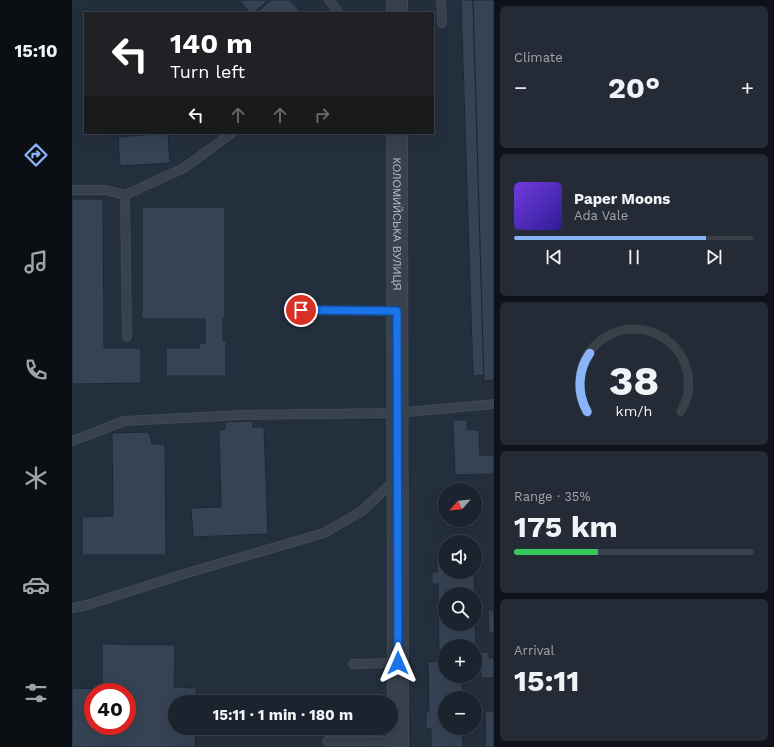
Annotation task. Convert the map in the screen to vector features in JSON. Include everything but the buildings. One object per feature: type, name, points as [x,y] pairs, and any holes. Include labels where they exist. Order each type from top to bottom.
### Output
[{"type":"street","points":[[397,0],[397,12]]},
{"type":"street","name":"КОЛОМИЙСЬКА ВУЛИЦЯ","points":[[397,134],[398,744]]},
{"type":"lane","points":[[329,0],[338,12]]},
{"type":"lane","points":[[441,0],[442,23]]},
{"type":"lane","points":[[72,190],[106,190],[126,195],[184,168],[231,134]]},
{"type":"lane","points":[[126,195],[127,337]]},
{"type":"lane","points":[[301,310],[397,311]]},
{"type":"lane","points":[[72,441],[124,421],[241,415],[397,414],[494,404]]},
{"type":"lane","points":[[72,608],[87,605],[186,573],[324,533],[362,511],[398,478]]},
{"type":"lane","points":[[353,664],[398,663]]},
{"type":"lane","points":[[327,741],[398,744]]},
{"type":"route","points":[[301,310],[397,311],[398,663]]}]
